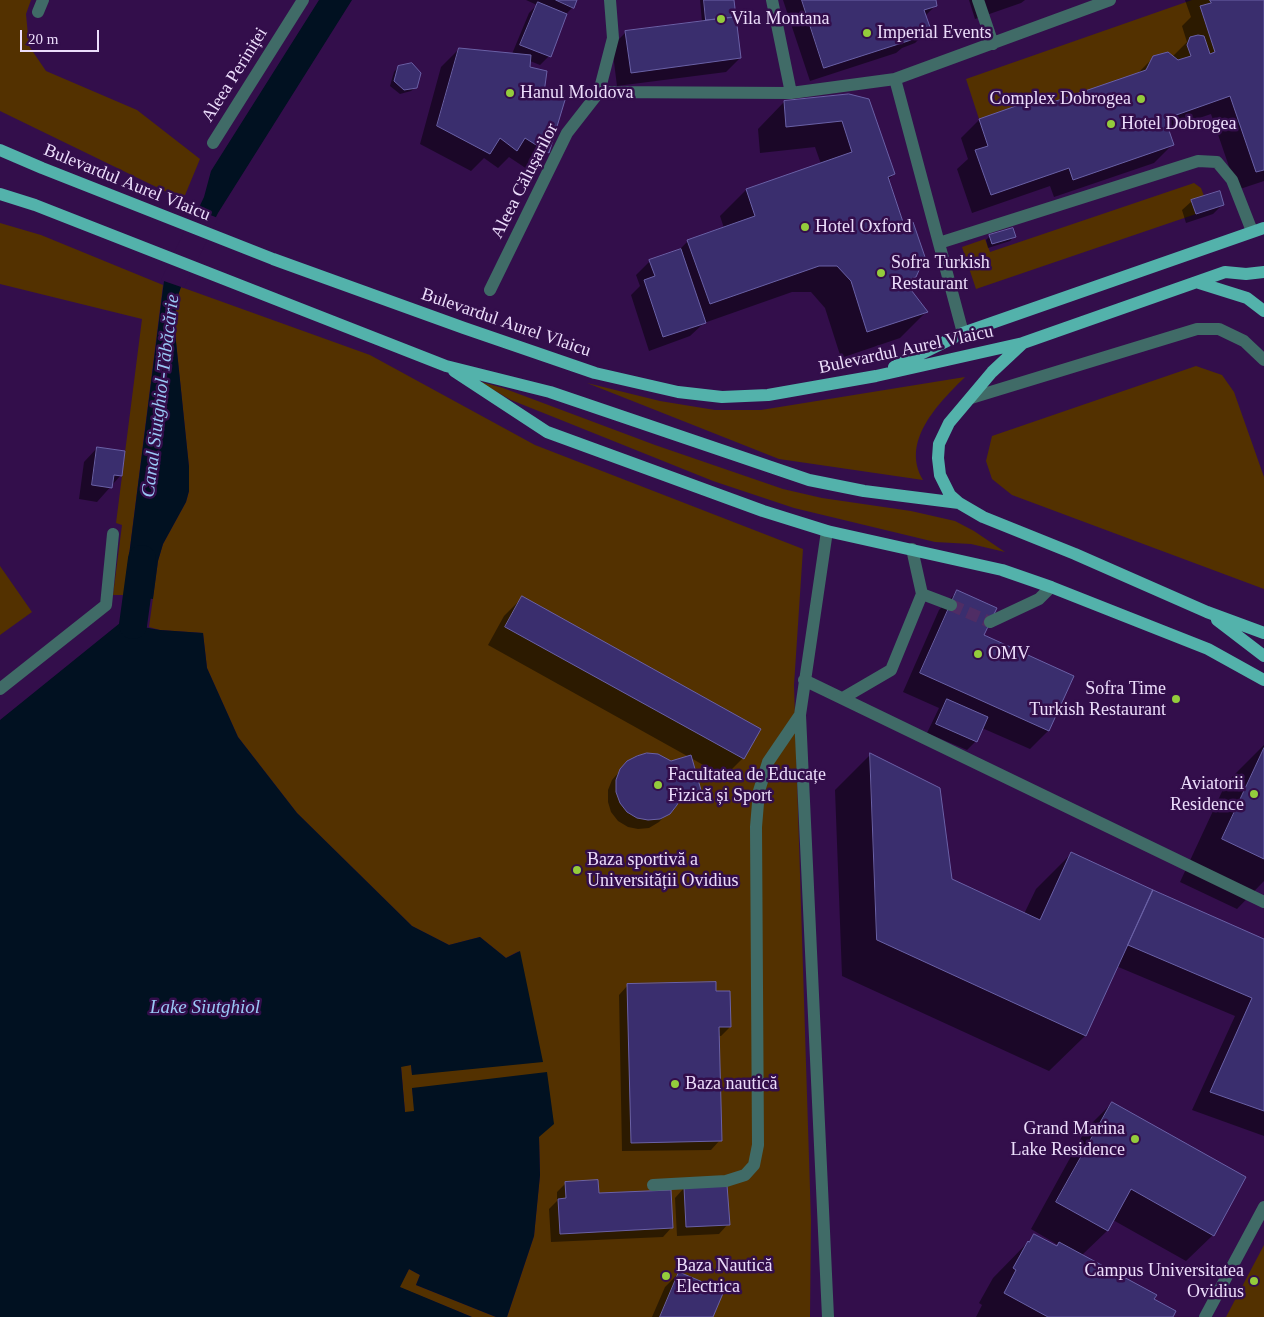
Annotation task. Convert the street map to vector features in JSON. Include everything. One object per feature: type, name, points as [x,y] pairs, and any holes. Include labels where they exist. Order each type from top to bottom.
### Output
[{"type":"main road","name":"Bulevardul Aurel Vlaicu","points":[[0,150],[273,259],[595,373],[678,392],[722,397],[768,395],[876,376],[1023,343],[1225,272],[1246,274],[1264,272]]},
{"type":"main road","points":[[0,194],[35,205],[446,366],[550,392],[809,480],[864,491],[959,504]]},
{"type":"main road","points":[[876,376],[963,333],[1258,230]]},
{"type":"main road","points":[[1196,282],[1247,298],[1264,311]]},
{"type":"main road","points":[[1023,343],[992,372],[949,423],[943,433],[938,458],[940,475],[950,495],[959,504],[983,518],[1075,554],[1207,612],[1264,633]]},
{"type":"main road","points":[[446,366],[547,432],[763,511],[827,531],[1002,570],[1051,587],[1208,649],[1264,680]]},
{"type":"main road","points":[[1207,612],[1264,656]]},
{"type":"street","name":"Aleea Periniței","points":[[214,143],[303,0]]},
{"type":"street","name":"Aleea Călușarilor","points":[[490,290],[567,133],[599,92],[613,38],[610,0]]},
{"type":"street","points":[[772,0],[791,93]]},
{"type":"street","points":[[978,0],[993,44]]},
{"type":"street","points":[[599,92],[791,93],[895,79],[1110,0]]},
{"type":"street","points":[[895,79],[963,333]]},
{"type":"street","points":[[939,243],[1198,161],[1217,162],[1232,180],[1258,230]]},
{"type":"street","points":[[971,398],[1196,329],[1219,329],[1244,341],[1264,360]]},
{"type":"street","points":[[827,531],[800,715],[828,1317]]},
{"type":"street","points":[[0,689],[106,605],[113,534]]},
{"type":"street","points":[[843,698],[891,670],[922,594],[912,549]]},
{"type":"street","points":[[990,622],[1039,598],[1051,587]]},
{"type":"street","points":[[922,594],[951,605]]},
{"type":"street","points":[[804,680],[1264,902]]},
{"type":"street","points":[[653,1185],[726,1181],[745,1175],[754,1165],[758,1145],[756,827],[759,791],[768,762],[800,715]]},
{"type":"street","points":[[1205,1317],[1264,1207]]},
{"type":"shaded area","points":[[0,0],[31,0],[26,14],[29,46],[46,71],[137,110],[200,159],[183,200],[0,111]]},
{"type":"shaded area","points":[[1192,0],[1210,0],[1211,3],[1200,7],[1215,52],[1210,54],[1204,36],[1190,37],[1187,45],[1191,56],[1178,60],[1168,52],[1153,56],[1146,70],[1053,102],[1050,94],[979,119],[966,79]]},
{"type":"shaded area","points":[[1194,183],[1201,188],[1204,196],[1191,200],[1196,214],[976,289],[962,247],[985,239],[990,252]]},
{"type":"shaded area","points":[[0,223],[41,235],[163,285],[124,595],[113,595],[122,525],[116,523],[142,319],[0,284]]},
{"type":"shaded area","name":"Baza sportivă a Universității Ovidius","points":[[181,287],[370,355],[535,445],[803,549],[794,685],[811,1221],[810,1317],[507,1317],[534,1236],[540,1175],[539,1136],[412,1088],[415,1112],[405,1112],[401,1066],[411,1065],[412,1074],[519,951],[506,958],[480,937],[449,945],[412,926],[297,813],[238,737],[207,668],[203,633],[160,630],[149,627],[158,561],[163,544],[186,502],[189,491],[189,467],[175,332],[176,301]]},
{"type":"shaded area","points":[[1196,366],[1222,375],[1234,392],[1264,477],[1264,589],[1012,495],[992,479],[986,461],[992,436]]},
{"type":"shaded area","points":[[965,377],[934,411],[919,437],[916,451],[917,465],[923,480],[779,459],[587,383],[660,401],[715,410],[761,410]]},
{"type":"shaded area","points":[[478,381],[503,388],[655,445],[783,489],[822,498],[911,511],[955,521],[974,531],[1005,552],[971,544],[935,542],[794,508],[713,481],[511,400]]},
{"type":"shaded area","points":[[0,566],[32,612],[0,635]]},
{"type":"shaded area","name":"Campus Universitatea Ovidius","points":[[1264,1245],[1264,1317],[1226,1317]]},
{"type":"shaded area","points":[[409,1269],[420,1275],[416,1285],[496,1317],[472,1317],[399,1287]]},
{"type":"water","points":[[319,0],[352,0],[218,213],[181,287],[176,301],[175,332],[189,467],[189,491],[186,502],[163,544],[158,561],[153,599],[124,595],[164,281],[204,197],[211,171]]},
{"type":"water","name":"Lake Siutghiol","points":[[120,623],[160,630],[203,633],[207,668],[238,737],[297,813],[412,926],[449,945],[480,937],[506,958],[520,951],[543,1062],[412,1075],[411,1065],[401,1067],[405,1112],[414,1111],[412,1088],[547,1072],[554,1124],[539,1137],[540,1175],[534,1236],[507,1317],[496,1317],[416,1285],[420,1275],[409,1269],[400,1287],[472,1317],[0,1317],[0,720]]},
{"type":"pier","points":[[195,209],[218,218],[184,288],[161,280]]},
{"type":"building","points":[[556,0],[577,0],[574,8]]},
{"type":"building","points":[[704,0],[734,0],[736,17],[706,20]]},
{"type":"building","name":"Imperial Events","points":[[802,0],[936,0],[937,6],[924,10],[931,30],[910,37],[911,40],[824,68]]},
{"type":"building","name":"Complex Dobrogea","points":[[1210,0],[1264,0],[1264,170],[1256,172],[1230,96],[1165,119],[1174,145],[1073,180],[1069,168],[991,195],[975,150],[988,146],[979,119],[1050,94],[1053,102],[1146,70],[1153,56],[1168,52],[1178,60],[1191,56],[1187,45],[1190,37],[1204,36],[1210,54],[1215,52],[1200,6],[1211,3]]},
{"type":"building","points":[[538,2],[567,14],[551,57],[520,45]]},
{"type":"building","points":[[736,17],[741,58],[631,73],[625,31]]},
{"type":"building","points":[[459,48],[531,55],[530,67],[547,71],[544,93],[565,100],[549,153],[525,138],[517,151],[500,138],[490,154],[437,126]]},
{"type":"building","points":[[412,63],[421,73],[417,88],[404,90],[394,81],[398,66]]},
{"type":"building","points":[[849,94],[869,99],[895,174],[888,177],[904,225],[913,222],[925,257],[916,277],[905,282],[928,312],[867,332],[851,281],[837,266],[819,266],[710,304],[687,240],[755,216],[746,189],[852,152],[842,121],[786,127],[784,101]]},
{"type":"building","points":[[1220,191],[1224,205],[1196,214],[1191,200]]},
{"type":"building","points":[[1013,228],[1016,237],[992,244],[989,235]]},
{"type":"building","points":[[681,249],[706,323],[663,337],[644,280],[655,276],[649,260]]},
{"type":"building","points":[[97,447],[125,451],[122,476],[114,475],[112,488],[92,485]]},
{"type":"building","name":"OMV","points":[[957,590],[997,608],[984,635],[1074,676],[1049,731],[920,673]]},
{"type":"building","points":[[522,596],[761,729],[744,759],[505,627]]},
{"type":"building","points":[[947,699],[988,717],[977,742],[936,724]]},
{"type":"building","name":"Aviatorii Residence","points":[[1264,748],[1264,859],[1222,839]]},
{"type":"building","name":"Facultatea de Educațe Fizică și Sport","points":[[647,753],[658,754],[671,761],[691,755],[701,790],[682,795],[670,814],[660,819],[648,820],[637,818],[627,812],[620,803],[616,792],[616,780],[620,769],[627,761]]},
{"type":"building","points":[[870,753],[940,788],[952,879],[1040,920],[1071,852],[1153,890],[1086,1036],[877,940]]},
{"type":"building","points":[[1153,890],[1264,939],[1264,1111],[1210,1092],[1252,998],[1128,945]]},
{"type":"building","name":"Baza nautică","points":[[716,982],[716,991],[730,991],[731,1027],[719,1027],[722,1141],[631,1143],[627,984]]},
{"type":"building","name":"Grand Marina Lake Residence","points":[[1112,1102],[1246,1177],[1214,1236],[1131,1189],[1108,1231],[1056,1202]]},
{"type":"building","points":[[598,1180],[599,1193],[671,1190],[673,1228],[560,1234],[558,1199],[566,1198],[565,1182]]},
{"type":"building","points":[[727,1185],[730,1225],[686,1227],[684,1187]]},
{"type":"building","points":[[1034,1234],[1057,1246],[1059,1242],[1157,1295],[1154,1299],[1176,1311],[1173,1317],[1048,1317],[1004,1293],[1016,1270],[1013,1268]]},
{"type":"building","points":[[679,1272],[724,1291],[713,1317],[660,1317]]},
{"type":"waterway","name":"Canal Siutghiol-Tăbăcărie","points":[[133,625],[142,559]]},
{"type":"tunnel","points":[[951,605],[990,622]]},
{"type":"place","name":"Vila Montana","points":[[721,19]]},
{"type":"place","name":"Imperial Events","points":[[867,33]]},
{"type":"place","name":"Hanul Moldova","points":[[510,93]]},
{"type":"place","name":"Complex Dobrogea","points":[[1141,99]]},
{"type":"place","name":"Hotel Dobrogea","points":[[1111,124]]},
{"type":"place","name":"Hotel Oxford","points":[[805,227]]},
{"type":"place","name":"Sofra Turkish Restaurant","points":[[881,273]]},
{"type":"place","name":"OMV","points":[[978,654]]},
{"type":"place","name":"Sofra Time Turkish Restaurant","points":[[1176,699]]},
{"type":"place","name":"Facultatea de Educațe Fizică și Sport","points":[[658,785]]},
{"type":"place","name":"Aviatorii Residence","points":[[1254,794]]},
{"type":"place","name":"Baza sportivă a Universității Ovidius","points":[[577,870]]},
{"type":"place","name":"Baza nautică","points":[[675,1084]]},
{"type":"place","name":"Grand Marina Lake Residence","points":[[1135,1139]]},
{"type":"place","name":"Baza Nautică Electrica","points":[[666,1276]]},
{"type":"place","name":"Campus Universitatea Ovidius","points":[[1254,1281]]}]
